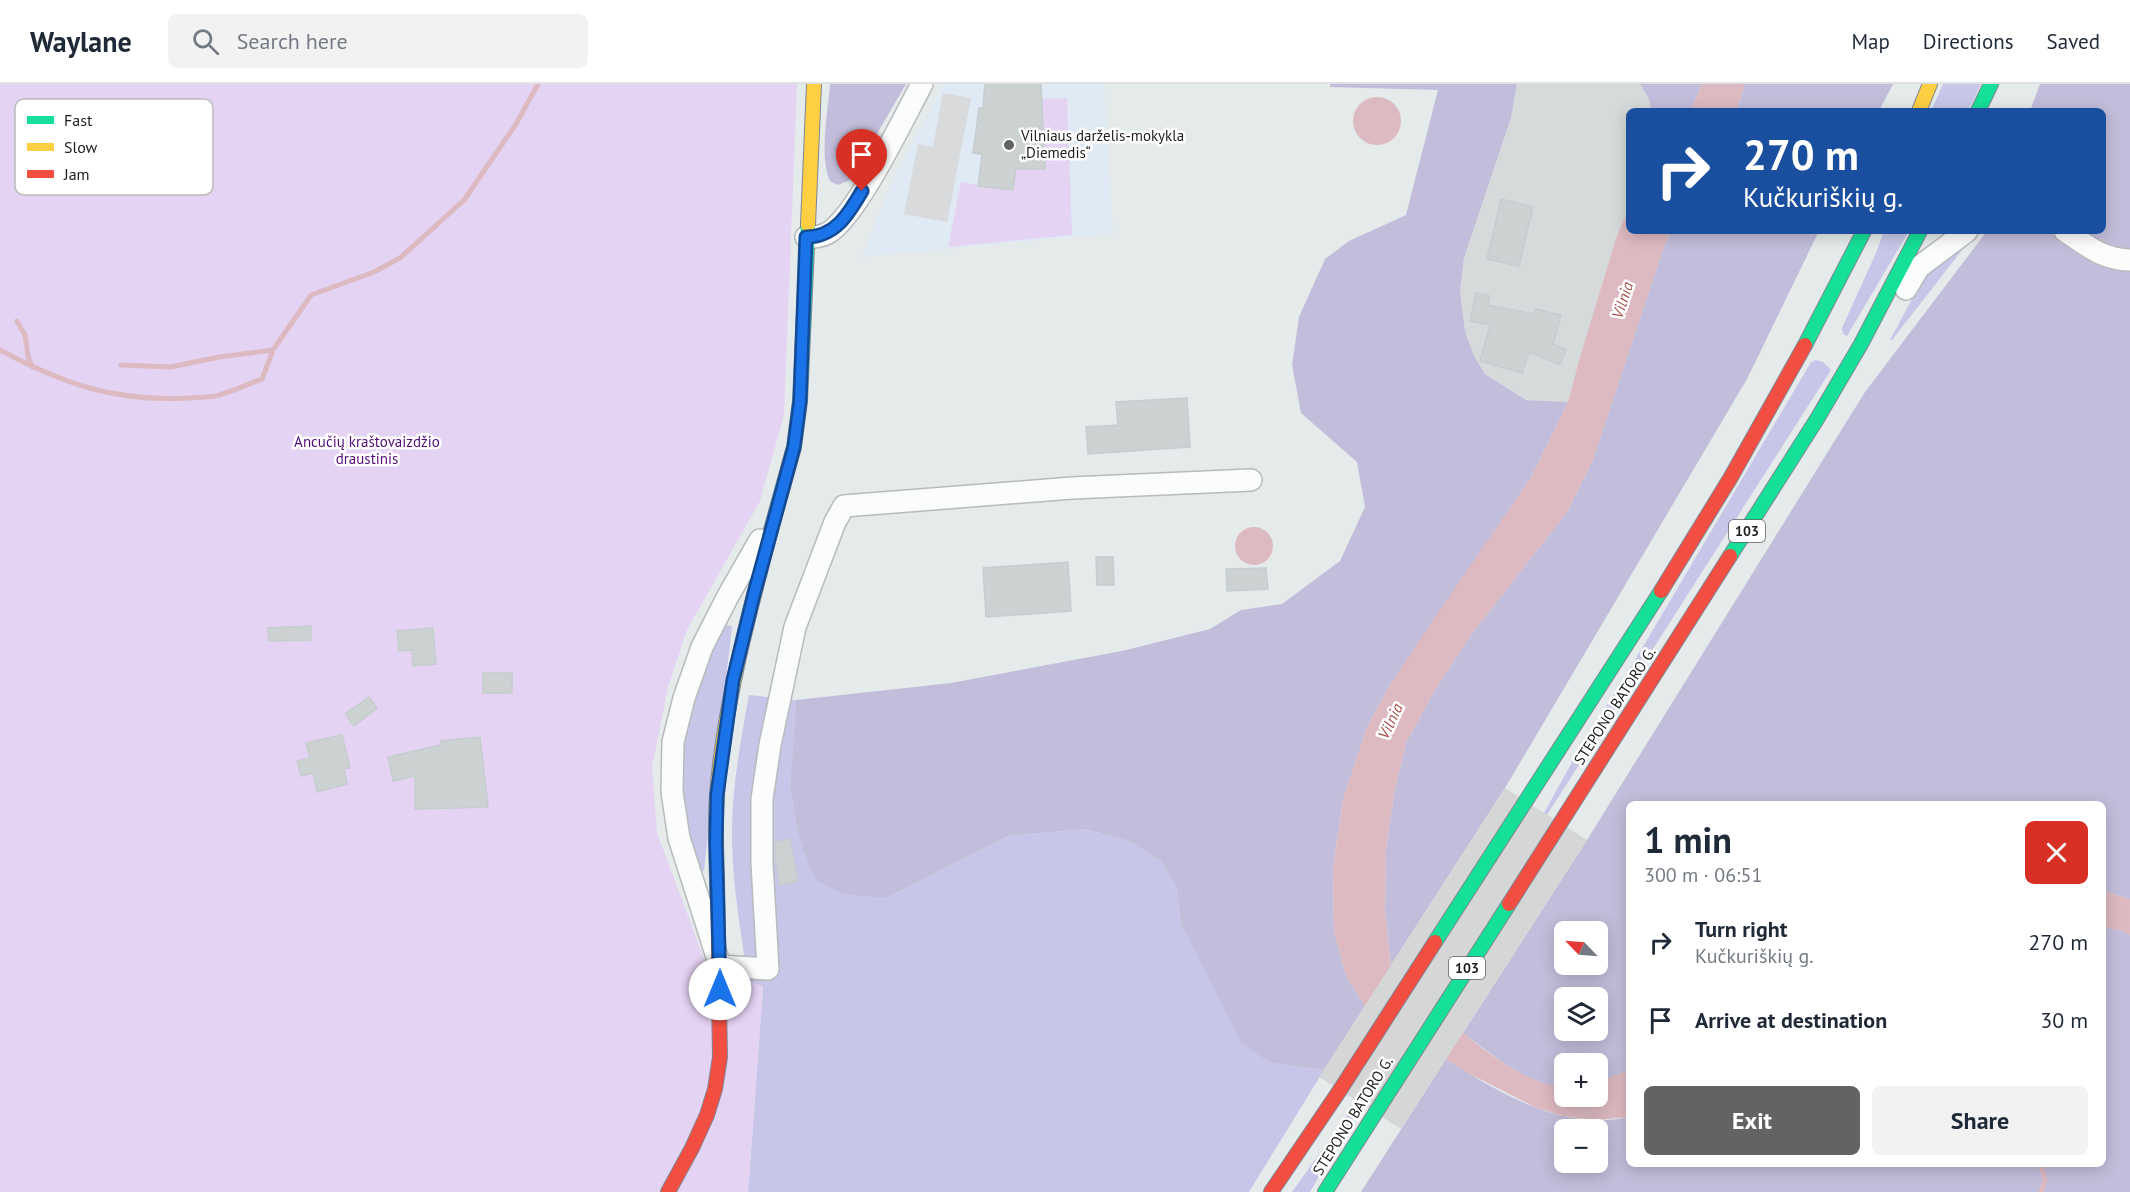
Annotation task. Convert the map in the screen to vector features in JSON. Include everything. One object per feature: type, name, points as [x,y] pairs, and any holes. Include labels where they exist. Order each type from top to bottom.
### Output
[{"type":"main road","points":[[668,1192],[707,1115],[715,1089],[720,1057],[717,795],[724,733],[736,669],[794,447],[800,401],[814,84]]},
{"type":"main road","points":[[1919,108],[1930,84]]},
{"type":"main road","points":[[1979,108],[1991,84]]},
{"type":"main road","name":"STEPONO BATORO G.","points":[[1271,1192],[1527,802],[1716,504],[1864,234]]},
{"type":"main road","points":[[1865,260],[1866,234]]},
{"type":"main road","name":"STEPONO BATORO G.","points":[[1325,1192],[1776,484],[1851,346],[1918,234]]},
{"type":"street","points":[[806,237],[819,237],[828,233],[855,203],[922,84]]},
{"type":"street","points":[[1851,346],[1883,329],[1919,267],[1963,234]]},
{"type":"street","points":[[2069,234],[2094,251],[2112,259],[2130,260]]},
{"type":"street","points":[[777,511],[728,596],[702,647],[684,698],[673,742],[672,792],[679,838],[720,966],[768,969],[762,863],[762,810],[770,745],[795,627],[835,522],[844,506],[1072,488],[1251,480]]},
{"type":"shaded area","points":[[830,84],[906,84],[850,180],[838,185],[830,181],[825,159]]},
{"type":"shaded area","name":"Vilniaus darželis-mokykla „Diemedis“","points":[[944,84],[1104,84],[1113,233],[862,257],[895,176]]},
{"type":"shaded area","points":[[1330,84],[1517,84],[1511,118],[1464,258],[1460,291],[1465,331],[1474,356],[1485,374],[1526,400],[1568,402],[1532,476],[1390,685],[1367,727],[1343,799],[1333,867],[1334,931],[1346,976],[1365,1006],[1324,1070],[1271,1063],[1242,1044],[1181,924],[1176,885],[1160,861],[1129,841],[1084,829],[1008,836],[886,898],[844,894],[817,881],[809,866],[798,832],[790,788],[796,700],[951,683],[1122,651],[1210,629],[1241,610],[1282,604],[1340,561],[1365,507],[1357,462],[1301,413],[1292,365],[1299,317],[1325,259],[1349,241],[1406,215],[1438,90],[1330,87]]},
{"type":"shaded area","points":[[1517,84],[1640,84],[1649,99],[1650,108],[1626,108],[1626,216],[1617,235],[1568,402],[1526,400],[1485,374],[1474,356],[1465,331],[1460,291],[1464,258],[1511,118]]},
{"type":"shaded area","points":[[1640,84],[1702,84],[1692,108],[1650,108],[1649,99]]},
{"type":"shaded area","points":[[1745,84],[1893,84],[1881,108],[1737,108]]},
{"type":"shaded area","points":[[1943,84],[1981,84],[1969,108],[1932,108]]},
{"type":"shaded area","points":[[2040,84],[2130,84],[2130,899],[2106,892],[2106,801],[1626,801],[1626,1071],[1608,1078],[1608,1053],[1554,1053],[1554,1086],[1536,1081],[1510,1068],[1463,1033],[1587,840],[1865,392],[1985,234],[2106,234],[2106,108],[2031,108]]},
{"type":"shaded area","points":[[943,93],[971,98],[947,222],[904,214],[918,144],[933,147]]},
{"type":"shaded area","points":[[1670,234],[1818,234],[1747,379],[1505,788],[1391,965],[1385,912],[1386,850],[1394,794],[1406,743],[1433,693],[1470,636],[1567,512],[1592,462]]},
{"type":"shaded area","points":[[1883,234],[1907,234],[1847,336],[1843,334],[1842,328]]},
{"type":"shaded area","points":[[1973,236],[1892,340],[1890,340],[1925,275]]},
{"type":"shaded area","points":[[1816,360],[1823,362],[1831,370],[1547,815],[1544,813],[1576,755],[1631,667],[1811,362]]},
{"type":"shaded area","points":[[724,625],[732,626],[704,870],[701,872],[698,871],[685,823],[681,772],[683,746],[687,721],[702,671]]},
{"type":"shaded area","points":[[749,695],[796,700],[790,788],[798,832],[886,898],[1008,836],[1084,829],[1129,841],[1160,861],[1176,885],[1181,924],[1271,1063],[1324,1070],[1249,1192],[748,1192],[763,987],[748,980],[736,894],[732,823],[739,750]]},
{"type":"shaded area","points":[[2106,928],[2130,935],[2130,1192],[1361,1192],[1446,1059],[1510,1096],[1557,1114],[1580,1119],[1554,1119],[1554,1173],[1608,1173],[1608,1120],[1626,1117],[1626,1167],[2106,1167]]},
{"type":"shaded area","points":[[1357,1101],[1361,1104],[1310,1192],[1292,1192]]},
{"type":"green space","name":"Ancučių kraštovaizdžio draustinis","points":[[0,84],[797,84],[784,415],[760,501],[687,630],[668,687],[652,767],[657,833],[709,972],[748,980],[763,987],[748,1192],[0,1192]]},
{"type":"green space","points":[[1067,98],[1072,235],[948,247],[961,182],[1013,190],[1016,169],[1044,169],[1042,99]]},
{"type":"water","points":[[1702,84],[1745,84],[1737,108],[1692,108]]},
{"type":"water","points":[[1372,97],[1382,97],[1397,107],[1401,121],[1397,135],[1391,141],[1382,145],[1372,145],[1357,135],[1353,126],[1353,116],[1363,101]]},
{"type":"water","name":"Vilnia","points":[[1626,216],[1626,234],[1670,234],[1592,462],[1567,512],[1470,636],[1433,693],[1406,743],[1394,794],[1386,850],[1385,912],[1391,966],[1449,1020],[1495,1057],[1519,1072],[1554,1085],[1554,1107],[1608,1107],[1608,1078],[1626,1071],[1626,1117],[1607,1119],[1563,1116],[1537,1108],[1466,1072],[1365,1006],[1346,976],[1334,931],[1333,867],[1343,799],[1367,727],[1390,685],[1532,476],[1568,402],[1617,235]]},
{"type":"water","points":[[1254,527],[1268,532],[1273,546],[1268,560],[1254,565],[1240,560],[1235,546],[1240,532]]},
{"type":"water","points":[[2106,892],[2130,899],[2130,935],[2106,928]]},
{"type":"pier","points":[[1505,788],[1587,840],[1401,1129],[1319,1077]]},
{"type":"building","points":[[985,84],[1041,84],[1045,169],[1016,169],[1013,190],[978,186],[982,154],[973,153],[979,108],[983,108]]},
{"type":"building","points":[[1501,199],[1533,207],[1519,266],[1487,259]]},
{"type":"building","points":[[1476,293],[1490,296],[1488,305],[1534,314],[1536,309],[1561,315],[1553,344],[1566,350],[1560,365],[1529,352],[1522,373],[1480,361],[1490,325],[1470,321]]},
{"type":"building","points":[[1187,398],[1190,447],[1088,454],[1086,427],[1118,425],[1116,402]]},
{"type":"building","points":[[1096,557],[1113,557],[1114,585],[1097,585]]},
{"type":"building","points":[[1068,562],[1071,611],[986,617],[983,568]]},
{"type":"building","points":[[1266,568],[1268,589],[1227,591],[1226,569]]},
{"type":"building","points":[[311,626],[311,640],[269,641],[268,628]]},
{"type":"building","points":[[433,628],[436,664],[413,666],[412,650],[399,651],[397,631]]},
{"type":"building","points":[[483,673],[512,673],[512,693],[483,693]]},
{"type":"building","points":[[369,697],[377,708],[354,726],[345,714]]},
{"type":"building","points":[[342,735],[350,768],[344,769],[347,784],[317,792],[313,773],[301,776],[297,761],[310,758],[306,743]]},
{"type":"building","points":[[480,737],[488,807],[415,809],[415,776],[393,781],[388,757],[441,745],[441,741]]},
{"type":"building","points":[[790,839],[798,881],[780,885],[775,842]]},
{"type":"waterway","points":[[0,350],[68,381],[113,394],[137,397],[212,397],[262,379],[273,350],[311,295],[374,272],[400,258],[464,200],[516,124],[538,84]]},
{"type":"waterway","points":[[17,321],[25,335],[32,367]]},
{"type":"waterway","points":[[121,365],[171,367],[219,357],[273,350]]},
{"type":"waterway","points":[[2041,1167],[2045,1180],[2041,1192]]},
{"type":"traffic: fast","points":[[1979,108],[1991,84]]},
{"type":"traffic: fast","points":[[771,530],[794,447],[800,401],[808,225]]},
{"type":"traffic: fast","points":[[1805,345],[1862,234]]},
{"type":"traffic: fast","points":[[1730,556],[1817,419],[1861,344],[1918,234]]},
{"type":"traffic: fast","points":[[1435,942],[1661,591]]},
{"type":"traffic: fast","points":[[1325,1192],[1509,904]]},
{"type":"traffic: slow","points":[[808,225],[814,84]]},
{"type":"traffic: slow","points":[[1920,108],[1930,84]]},
{"type":"traffic: slow","points":[[717,878],[716,805],[725,728],[738,661],[771,530]]},
{"type":"traffic: jam","points":[[1661,591],[1731,477],[1805,345]]},
{"type":"traffic: jam","points":[[1509,904],[1730,556]]},
{"type":"traffic: jam","points":[[668,1192],[707,1115],[715,1089],[720,1057],[717,878]]},
{"type":"traffic: jam","points":[[1271,1192],[1435,942]]},
{"type":"place","name":"Vilniaus darželis-mokykla „Diemedis“","points":[[1009,145]]},
{"type":"route","points":[[720,989],[716,843],[717,795],[724,733],[733,680],[754,594],[794,447],[800,401],[806,237],[819,237],[828,233],[838,224],[862,191]]}]
